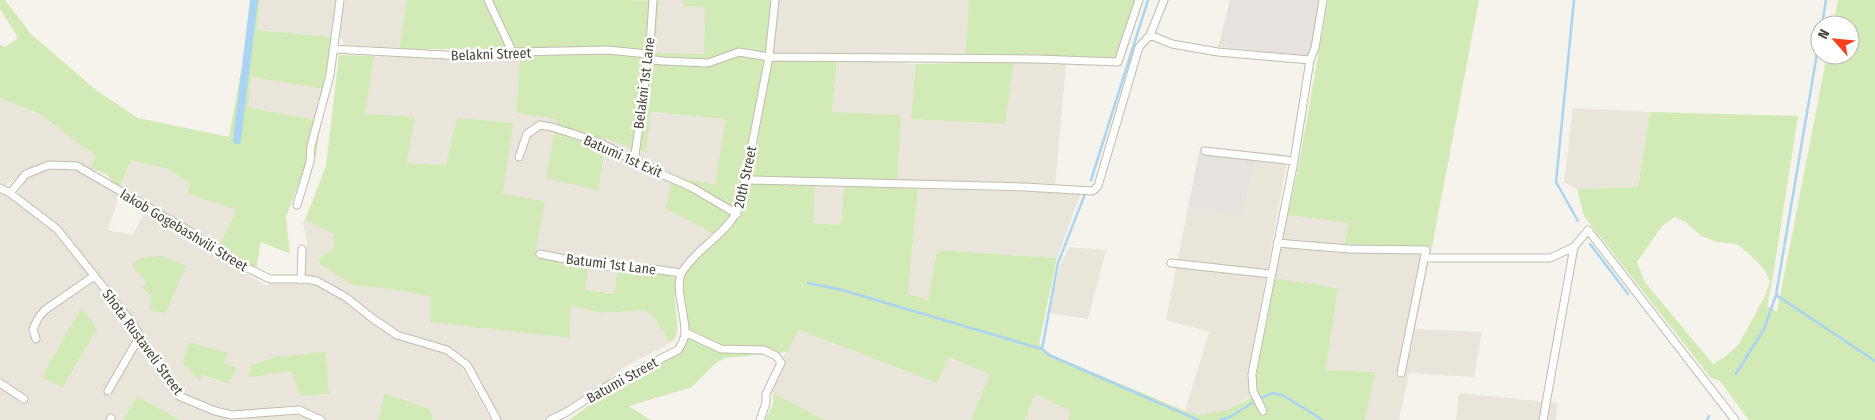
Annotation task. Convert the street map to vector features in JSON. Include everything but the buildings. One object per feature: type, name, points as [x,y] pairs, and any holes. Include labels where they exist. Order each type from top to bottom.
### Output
[{"type":"street","points":[[297,205],[310,162],[311,146],[330,75],[340,0]]},
{"type":"street","points":[[488,0],[513,52]]},
{"type":"street","name":"Belakni 1st Lane","points":[[641,165],[635,154],[648,57],[652,0]]},
{"type":"street","name":"20th Street","points":[[681,273],[701,251],[720,235],[737,214],[769,57],[775,0]]},
{"type":"street","name":"Belakni Street","points":[[333,50],[464,56],[513,52],[607,50],[663,61],[708,63],[739,52],[769,57],[1037,59],[1118,62],[1139,0]]},
{"type":"street","points":[[744,184],[750,180],[1024,187],[1093,191],[1098,186],[1139,47],[1150,35],[1164,0]]},
{"type":"street","points":[[1263,412],[1253,391],[1252,374],[1294,161],[1310,60],[1315,48],[1323,0]]},
{"type":"street","points":[[1150,35],[1172,44],[1218,52],[1310,60]]},
{"type":"street","name":"Batumi 1st Exit","points":[[519,157],[527,134],[540,125],[601,143],[641,165],[691,187],[737,214]]},
{"type":"street","points":[[1205,151],[1294,161]]},
{"type":"street","name":"Iakob Gogebashvili Street","points":[[10,193],[26,174],[50,165],[77,166],[191,232],[219,254],[270,279],[317,281],[330,287],[397,335],[446,350],[467,365],[497,420]]},
{"type":"street","name":"Shota Rustaveli Street","points":[[0,188],[10,193],[57,229],[142,337],[163,374],[179,396],[233,418],[300,410],[321,420]]},
{"type":"street","points":[[1425,258],[1550,258],[1574,247],[1588,230],[1735,420]]},
{"type":"street","points":[[1277,243],[1349,248],[1426,250],[1401,374]]},
{"type":"street","points":[[1544,420],[1574,247]]},
{"type":"street","points":[[302,249],[302,280]]},
{"type":"street","name":"Batumi 1st Lane","points":[[540,254],[600,266],[646,268],[681,273]]},
{"type":"street","points":[[1171,262],[1271,274]]},
{"type":"street","points":[[681,273],[680,290],[685,332],[721,349],[764,350],[776,356],[781,363],[766,394],[766,403],[760,420]]},
{"type":"street","points":[[36,339],[33,329],[45,310],[77,290],[94,276]]},
{"type":"street","name":"Batumi Street","points":[[550,420],[565,413],[612,383],[678,350],[685,332]]},
{"type":"street","points":[[108,391],[137,341],[142,337]]},
{"type":"street","points":[[0,383],[24,399]]},
{"type":"shaded area","points":[[260,0],[407,0],[399,49],[343,44],[342,38],[257,30]]},
{"type":"shaded area","points":[[624,0],[684,0],[684,6],[705,7],[705,54],[654,54]]},
{"type":"shaded area","points":[[778,0],[969,0],[965,56],[772,53]]},
{"type":"shaded area","points":[[1230,0],[1320,0],[1310,56],[1218,47]]},
{"type":"shaded area","points":[[374,56],[521,57],[516,113],[557,118],[599,191],[607,138],[651,112],[727,119],[715,184],[666,209],[714,234],[681,269],[676,279],[667,275],[617,268],[615,294],[586,288],[589,259],[536,250],[503,194],[446,165],[407,163],[415,117],[364,115]]},
{"type":"shaded area","points":[[837,60],[916,64],[912,119],[1005,124],[1014,62],[1066,64],[1055,185],[897,181],[832,112]]},
{"type":"shaded area","points":[[251,77],[321,87],[316,120],[247,107]]},
{"type":"shaded area","points":[[0,98],[40,114],[95,156],[90,168],[76,165],[43,163],[2,187],[0,186]]},
{"type":"shaded area","points":[[1573,108],[1650,112],[1638,187],[1577,189],[1564,182]]},
{"type":"shaded area","points":[[1200,147],[1257,152],[1242,218],[1188,207]]},
{"type":"shaded area","points":[[1257,152],[1288,155],[1249,370],[1251,397],[1227,410],[1202,415],[1185,411],[1209,332],[1166,320],[1188,207],[1242,218]]},
{"type":"shaded area","points":[[130,161],[166,168],[190,184],[186,193],[237,210],[218,247],[179,221],[119,188]]},
{"type":"shaded area","points":[[60,168],[83,171],[191,234],[218,256],[266,286],[273,281],[319,285],[331,290],[400,339],[446,354],[459,362],[491,420],[433,420],[430,409],[386,393],[378,420],[325,420],[312,413],[221,410],[179,392],[163,370],[152,345],[59,228],[17,196],[28,175]],"holes":[[[118,198],[145,211],[133,235],[108,230]],[[326,352],[329,394],[300,396],[291,371]],[[227,353],[224,363],[228,384],[201,375]]]},
{"type":"shaded area","points":[[815,184],[844,185],[841,225],[813,223]]},
{"type":"shaded area","points":[[918,189],[1081,193],[1057,258],[937,250],[928,300],[908,294]]},
{"type":"shaded area","points":[[0,190],[55,231],[132,329],[181,400],[229,420],[180,420],[137,396],[123,420],[0,420]],"holes":[[[81,309],[61,387],[43,377]]]},
{"type":"shaded area","points":[[1288,215],[1348,223],[1345,244],[1432,247],[1415,329],[1482,332],[1474,377],[1409,373],[1399,420],[1365,420],[1374,372],[1326,370],[1338,288],[1274,278]]},
{"type":"shaded area","points":[[305,220],[335,234],[333,249],[319,258],[320,264],[353,285],[404,291],[431,297],[431,321],[570,338],[571,306],[601,313],[645,310],[655,319],[670,343],[623,368],[604,384],[546,420],[500,420],[471,369],[452,350],[399,334],[329,282],[304,274],[307,243],[303,224]]},
{"type":"shaded area","points":[[1070,247],[1106,250],[1088,319],[1049,313],[1060,264]]},
{"type":"shaded area","points":[[799,330],[937,383],[948,357],[991,374],[971,420],[825,420],[764,388]]},
{"type":"shaded area","points":[[1459,393],[1557,403],[1556,420],[1456,420]]},
{"type":"shaded area","points":[[1034,394],[1072,411],[1068,420],[1025,420]]},
{"type":"shaded area","points":[[301,413],[318,420],[247,420],[248,416]]},
{"type":"green space","points":[[0,0],[5,0],[31,34],[96,90],[138,118],[229,137],[254,0],[260,0],[257,30],[331,37],[316,158],[309,156],[286,217],[290,254],[261,242],[256,269],[218,247],[237,210],[186,193],[190,184],[166,168],[131,161],[119,188],[106,174],[90,168],[95,156],[40,114],[0,98],[0,45],[5,47],[18,38],[0,9]],"holes":[[[251,77],[321,88],[316,120],[248,107]]]},
{"type":"green space","points":[[407,0],[624,0],[659,2],[655,53],[704,54],[705,7],[683,6],[684,0],[772,0],[767,61],[746,170],[733,212],[714,234],[666,209],[672,177],[715,184],[726,119],[651,112],[646,153],[606,138],[599,191],[546,178],[557,119],[516,113],[521,49],[399,49]]},
{"type":"green space","points":[[969,0],[1136,0],[1120,53],[1112,60],[965,56]]},
{"type":"green space","points":[[1328,0],[1479,0],[1432,247],[1345,244],[1348,223],[1288,215]]},
{"type":"green space","points":[[1838,0],[1875,0],[1875,420],[1749,420],[1720,381],[1711,378],[1584,216],[1577,189],[1638,187],[1650,112],[1798,116],[1767,306],[1777,312],[1825,65],[1860,65],[1860,15],[1835,15]],"holes":[[[1675,217],[1687,223],[1701,236],[1717,242],[1737,244],[1757,261],[1770,281],[1766,294],[1739,344],[1726,356],[1713,364],[1644,281],[1637,262],[1662,226]]]},
{"type":"green space","points":[[339,55],[374,56],[365,114],[415,117],[407,163],[446,165],[457,118],[513,123],[503,194],[545,201],[536,250],[589,259],[586,289],[615,294],[617,268],[667,275],[676,279],[677,330],[674,339],[670,343],[655,319],[645,310],[601,313],[571,306],[570,338],[431,322],[431,297],[404,291],[353,285],[320,264],[319,258],[333,249],[334,234],[305,220],[326,166]]},
{"type":"green space","points":[[771,60],[837,60],[832,112],[901,115],[897,181],[752,177]]},
{"type":"green space","points":[[1014,62],[1005,124],[911,119],[916,64]]},
{"type":"green space","points":[[750,183],[815,184],[813,223],[841,225],[844,185],[918,189],[908,294],[928,300],[937,250],[1057,258],[1039,344],[1050,354],[1185,411],[1202,415],[1227,410],[1259,394],[1256,387],[1257,369],[1274,278],[1338,288],[1326,370],[1375,372],[1365,420],[1068,420],[1071,411],[1035,394],[1025,420],[971,420],[990,374],[948,357],[937,383],[799,330],[787,352],[725,358],[716,363],[692,387],[629,406],[651,420],[569,420],[616,385],[664,358],[686,341],[682,294],[684,274],[738,217],[745,205]]},
{"type":"green space","points":[[160,256],[186,265],[166,313],[150,310],[151,296],[142,287],[147,283],[132,266],[137,259]]},
{"type":"green space","points":[[81,308],[97,329],[62,388],[42,377]]},
{"type":"green space","points":[[189,342],[228,353],[224,363],[237,368],[229,384],[202,375],[199,381],[183,363]]},
{"type":"green space","points":[[326,352],[329,394],[300,396],[291,371],[249,377],[251,365],[275,357]]},
{"type":"green space","points":[[385,393],[430,409],[433,420],[378,420]]},
{"type":"green space","points":[[773,393],[825,420],[765,420],[773,404]]},
{"type":"green space","points":[[137,396],[180,420],[123,420]]},
{"type":"waterway","points":[[237,140],[254,0]]},
{"type":"waterway","points":[[1091,180],[1148,0]]},
{"type":"waterway","points":[[1574,0],[1556,182],[1578,221]]},
{"type":"waterway","points":[[1824,15],[1826,0]]},
{"type":"waterway","points":[[1736,374],[1764,329],[1776,295],[1815,65]]},
{"type":"waterway","points":[[808,283],[842,290],[1042,349],[1058,263],[1085,194]]},
{"type":"waterway","points":[[1590,244],[1628,294]]},
{"type":"waterway","points":[[1776,295],[1875,361]]},
{"type":"waterway","points":[[1042,349],[1049,355],[1198,420]]},
{"type":"waterway","points":[[1260,398],[1274,393],[1284,396],[1323,420]]},
{"type":"waterway","points":[[1220,420],[1230,417],[1252,403]]},
{"type":"waterway","points":[[1707,420],[1709,416]]}]
